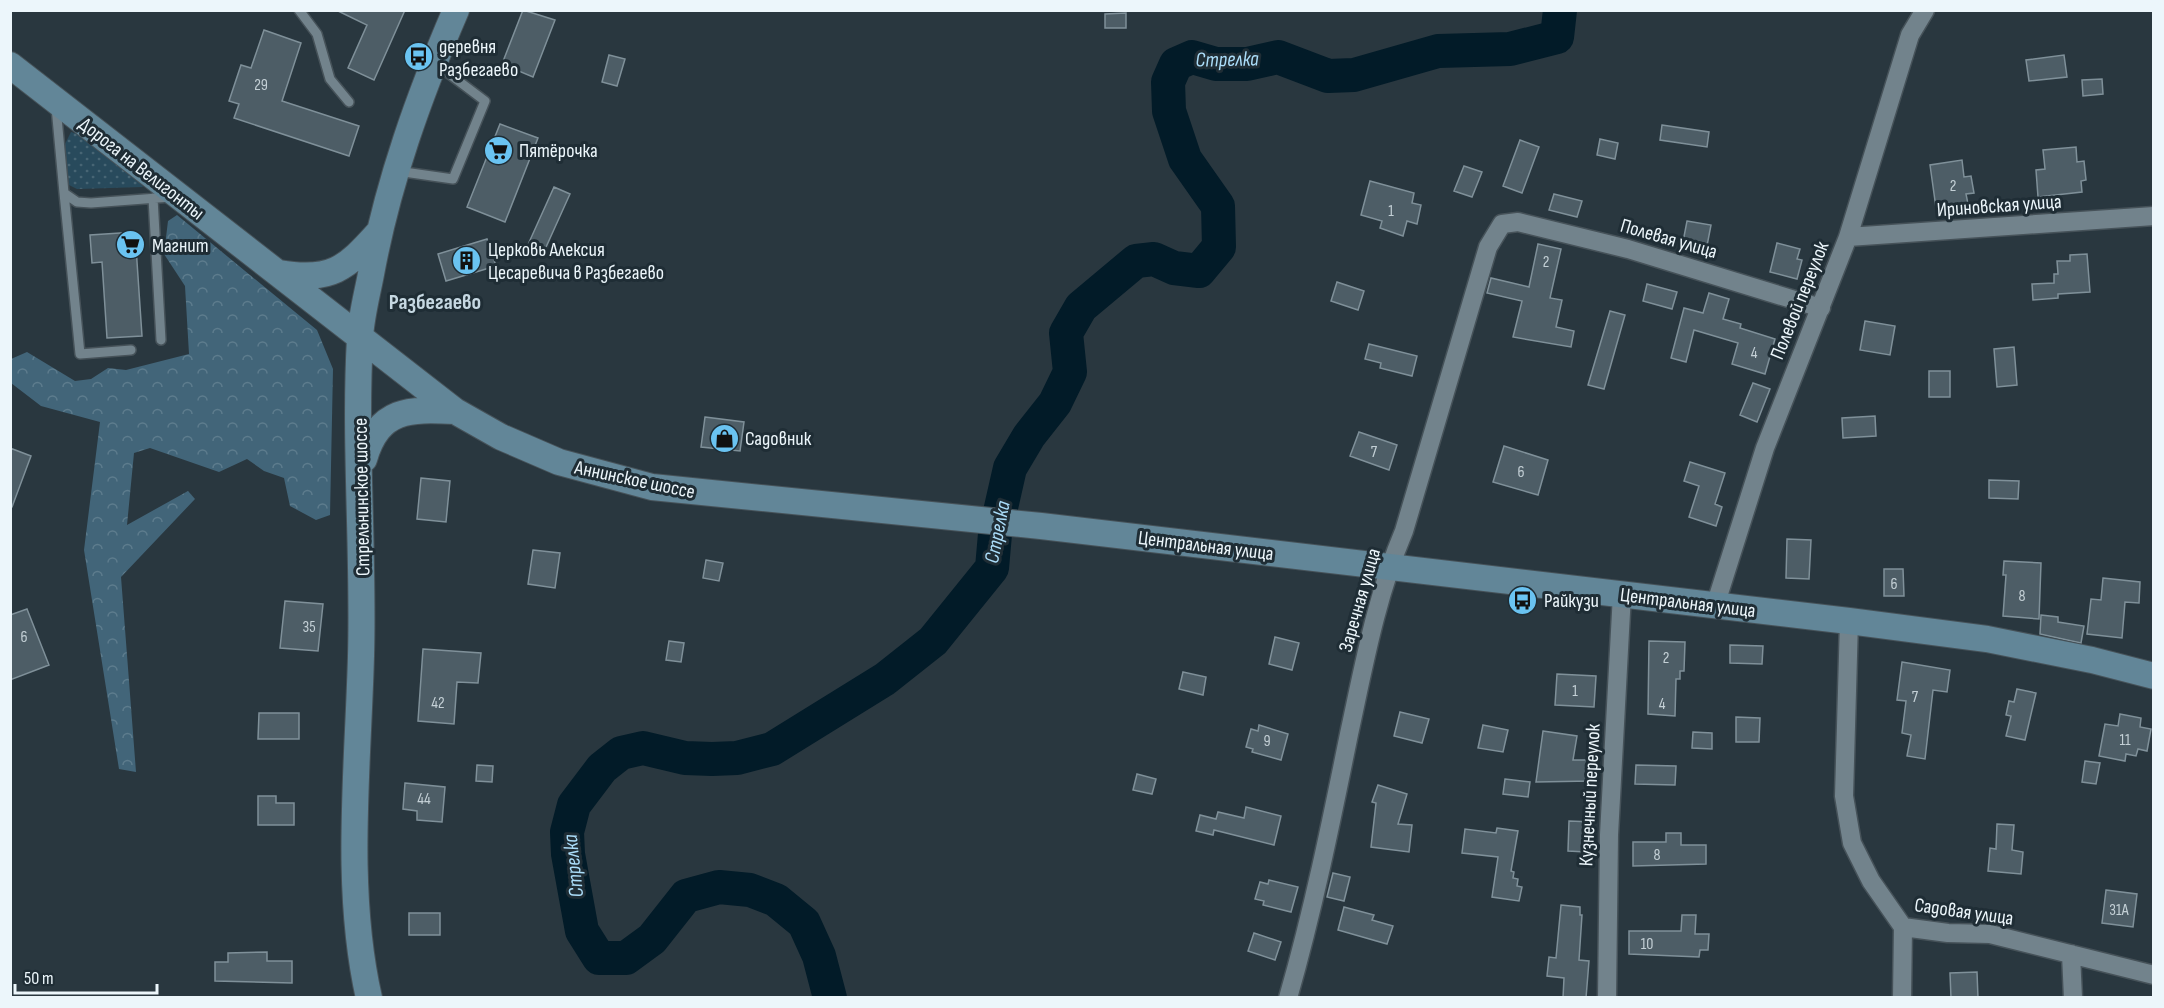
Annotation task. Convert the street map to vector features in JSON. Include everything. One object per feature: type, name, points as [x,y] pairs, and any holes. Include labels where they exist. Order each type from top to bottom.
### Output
[{"type":"main road","name":"Стрельнинское шоссе","points":[[369,998],[356,927],[355,868],[363,591],[360,336],[379,232],[395,171],[456,10]]},
{"type":"main road","name":"Дорога на Велигонты","points":[[10,65],[360,336]]},
{"type":"main road","points":[[278,273],[315,278],[332,272],[350,262],[379,232]]},
{"type":"main road","name":"Аннинское шоссе","points":[[360,336],[455,411],[533,452],[614,479],[700,493],[1041,526]]},
{"type":"main road","points":[[361,471],[368,445],[379,427],[393,415],[420,411],[455,411]]},
{"type":"main road","name":"Центральная улица","points":[[1041,526],[1987,639],[2092,660],[2154,676]]},
{"type":"street","name":"Полевой переулок","points":[[1715,606],[1765,448],[1848,237],[1910,35],[1925,10]]},
{"type":"street","name":"Ириновская улица","points":[[1848,237],[2154,216]]},
{"type":"street","name":"Полевая улица","points":[[1502,224],[1518,222],[1628,249],[1821,308]]},
{"type":"street","name":"Заречная улица","points":[[1288,998],[1310,922],[1373,620],[1389,567],[1404,531],[1488,247],[1502,224]]},
{"type":"street","name":"Кузнечный переулок","points":[[1607,998],[1609,835],[1622,594]]},
{"type":"street","name":"Садовая улица","points":[[1849,621],[1844,796],[1852,843],[1871,881],[1903,927],[1948,933],[1990,934],[2154,975]]},
{"type":"street","points":[[1902,998],[1903,927]]},
{"type":"street","points":[[2071,954],[2073,998]]},
{"type":"lane","points":[[299,10],[317,34],[330,79],[349,102]]},
{"type":"lane","points":[[395,171],[453,179],[485,102],[435,63]]},
{"type":"lane","points":[[56,102],[80,354],[131,350]]},
{"type":"lane","points":[[64,193],[77,202],[91,203],[178,196]]},
{"type":"lane","points":[[153,198],[161,340]]},
{"type":"shaded area","points":[[71,132],[101,146],[123,162],[139,179],[143,187],[77,189],[69,185],[64,146]]},
{"type":"green space","points":[[177,215],[317,330],[333,369],[330,515],[316,520],[290,506],[284,478],[264,471],[247,459],[219,472],[150,448],[134,453],[127,525],[188,491],[195,499],[121,577],[136,772],[119,769],[84,550],[100,422],[41,406],[11,383],[11,359],[27,352],[75,381],[91,379],[108,368],[126,370],[189,354],[185,286],[164,254],[168,221]]},
{"type":"building","points":[[336,10],[405,10],[374,80],[348,68],[367,25]]},
{"type":"building","points":[[523,10],[555,20],[533,77],[502,64]]},
{"type":"building","points":[[1126,13],[1126,28],[1105,28],[1105,14]]},
{"type":"building","points":[[264,30],[301,43],[282,101],[359,126],[349,156],[234,118],[239,104],[229,101],[241,65],[251,68]]},
{"type":"building","points":[[609,55],[625,59],[617,86],[602,82]]},
{"type":"building","points":[[2064,55],[2067,77],[2029,81],[2026,60]]},
{"type":"building","points":[[2102,79],[2103,94],[2083,96],[2082,80]]},
{"type":"building","points":[[500,124],[538,138],[505,222],[467,207]]},
{"type":"building","points":[[1662,125],[1709,132],[1707,147],[1660,140]]},
{"type":"building","points":[[1600,139],[1618,143],[1615,159],[1597,155]]},
{"type":"building","points":[[1520,140],[1539,147],[1522,193],[1503,186]]},
{"type":"building","points":[[2076,147],[2077,162],[2084,161],[2086,180],[2081,181],[2082,192],[2038,197],[2036,170],[2045,169],[2043,150]]},
{"type":"building","points":[[1962,160],[1964,177],[1971,176],[1974,193],[1966,194],[1968,204],[1936,208],[1930,165]]},
{"type":"building","points":[[1464,166],[1482,172],[1472,197],[1454,191]]},
{"type":"building","points":[[1370,181],[1414,193],[1412,203],[1421,205],[1417,224],[1407,221],[1403,236],[1380,228],[1382,221],[1361,215]]},
{"type":"building","points":[[554,187],[570,194],[542,256],[526,249]]},
{"type":"building","points":[[1554,194],[1582,201],[1577,217],[1549,210]]},
{"type":"building","points":[[1687,221],[1711,225],[1706,251],[1682,247]]},
{"type":"building","points":[[135,232],[142,336],[107,338],[102,262],[92,263],[90,235]]},
{"type":"building","name":"Церковь Алексия Цесаревича в Разбегаево","points":[[487,239],[496,266],[446,281],[438,254]]},
{"type":"building","points":[[1777,243],[1800,249],[1797,259],[1802,260],[1797,279],[1770,272]]},
{"type":"building","points":[[1538,244],[1561,249],[1550,298],[1562,300],[1556,327],[1574,331],[1571,347],[1513,337],[1522,301],[1487,293],[1491,278],[1529,287]]},
{"type":"building","points":[[2087,254],[2090,292],[2058,294],[2058,298],[2033,300],[2032,284],[2054,283],[2054,274],[2058,274],[2057,261],[2070,261],[2070,255]]},
{"type":"building","points":[[1337,282],[1364,291],[1358,310],[1331,301]]},
{"type":"building","points":[[1647,284],[1677,292],[1672,309],[1643,301]]},
{"type":"building","points":[[1709,293],[1729,299],[1723,319],[1741,324],[1740,328],[1775,339],[1765,374],[1732,364],[1738,343],[1694,330],[1686,362],[1671,358],[1684,308],[1703,313]]},
{"type":"building","points":[[1610,311],[1625,315],[1604,389],[1588,385]]},
{"type":"building","points":[[1865,321],[1895,326],[1890,355],[1860,350]]},
{"type":"building","points":[[1369,344],[1417,356],[1412,376],[1380,368],[1381,363],[1365,359]]},
{"type":"building","points":[[2014,347],[2017,385],[1997,387],[1994,349]]},
{"type":"building","points":[[1929,371],[1950,371],[1950,397],[1929,397]]},
{"type":"building","points":[[1753,383],[1770,389],[1757,422],[1740,415]]},
{"type":"building","points":[[1875,416],[1876,436],[1843,438],[1842,418]]},
{"type":"building","points":[[705,417],[744,422],[740,451],[701,447]]},
{"type":"building","points":[[1359,432],[1397,445],[1389,470],[1350,456]]},
{"type":"building","points":[[1504,446],[1548,460],[1538,495],[1493,482]]},
{"type":"building","points":[[10,448],[31,456],[12,507],[10,507]]},
{"type":"building","points":[[1690,462],[1725,473],[1715,504],[1722,507],[1716,526],[1689,517],[1699,486],[1684,481]]},
{"type":"building","points":[[421,478],[450,481],[446,522],[417,519]]},
{"type":"building","points":[[1989,480],[2019,481],[2018,499],[1989,498]]},
{"type":"building","points":[[1787,539],[1811,540],[1809,579],[1786,578]]},
{"type":"building","points":[[533,550],[560,553],[555,588],[528,584]]},
{"type":"building","points":[[706,560],[723,563],[719,581],[703,578]]},
{"type":"building","points":[[2004,561],[2041,563],[2039,619],[2003,616],[2006,575],[2003,575]]},
{"type":"building","points":[[1884,569],[1903,569],[1904,596],[1884,596]]},
{"type":"building","points":[[2103,578],[2140,582],[2139,603],[2125,602],[2122,638],[2087,634],[2091,599],[2101,600]]},
{"type":"building","points":[[285,601],[323,604],[318,651],[280,648]]},
{"type":"building","points":[[27,609],[49,665],[10,680],[10,615]]},
{"type":"building","points":[[2041,615],[2058,617],[2058,622],[2084,626],[2081,643],[2040,634]]},
{"type":"building","points":[[1275,637],[1299,643],[1292,670],[1269,664]]},
{"type":"building","points":[[669,641],[684,643],[681,662],[666,660]]},
{"type":"building","points":[[1649,641],[1685,642],[1684,671],[1680,671],[1680,679],[1676,679],[1675,716],[1648,714]]},
{"type":"building","points":[[1730,645],[1763,646],[1762,664],[1730,663]]},
{"type":"building","points":[[423,649],[481,653],[478,683],[457,682],[454,724],[418,721]]},
{"type":"building","points":[[1902,662],[1950,670],[1947,692],[1933,690],[1925,759],[1907,756],[1911,735],[1902,733],[1906,701],[1897,700]]},
{"type":"building","points":[[1183,672],[1206,677],[1203,695],[1179,689]]},
{"type":"building","points":[[1557,674],[1596,676],[1594,707],[1555,705]]},
{"type":"building","points":[[2017,689],[2036,693],[2025,740],[2006,736],[2011,716],[2006,715],[2009,701],[2014,702]]},
{"type":"building","points":[[1400,712],[1429,719],[1422,743],[1394,736]]},
{"type":"building","points":[[259,713],[299,713],[299,739],[258,739]]},
{"type":"building","points":[[2120,714],[2141,718],[2140,727],[2151,729],[2147,751],[2138,749],[2136,756],[2126,754],[2125,761],[2099,756],[2105,724],[2118,726]]},
{"type":"building","points":[[1736,717],[1760,718],[1759,742],[1736,742]]},
{"type":"building","points":[[1259,725],[1288,734],[1281,760],[1252,752],[1253,749],[1246,747],[1251,729],[1258,731]]},
{"type":"building","points":[[1483,725],[1508,730],[1503,752],[1478,748]]},
{"type":"building","points":[[1543,731],[1577,736],[1573,760],[1592,760],[1591,781],[1536,782]]},
{"type":"building","points":[[1693,732],[1712,733],[1712,749],[1692,748]]},
{"type":"building","points":[[2085,761],[2100,763],[2096,784],[2082,782]]},
{"type":"building","points":[[477,765],[493,766],[492,782],[476,781]]},
{"type":"building","points":[[1636,765],[1676,766],[1675,785],[1635,784]]},
{"type":"building","points":[[1137,774],[1156,779],[1152,794],[1133,790]]},
{"type":"building","points":[[1505,779],[1530,782],[1528,797],[1503,794]]},
{"type":"building","points":[[405,783],[445,787],[442,822],[417,820],[417,811],[403,809]]},
{"type":"building","points":[[1378,785],[1407,794],[1398,824],[1412,825],[1409,852],[1371,847],[1376,803],[1372,802]]},
{"type":"building","points":[[258,796],[276,796],[276,803],[294,803],[294,825],[258,825]]},
{"type":"building","points":[[1246,807],[1281,816],[1274,845],[1214,830],[1213,835],[1196,831],[1200,815],[1216,819],[1218,812],[1244,818]]},
{"type":"building","points":[[1569,821],[1593,822],[1592,845],[1586,845],[1586,852],[1568,851]]},
{"type":"building","points":[[1997,824],[2014,825],[2012,850],[2023,852],[2021,874],[1988,871],[1990,848],[1996,849]]},
{"type":"building","points":[[1497,828],[1518,831],[1511,871],[1514,872],[1513,878],[1518,879],[1517,886],[1522,887],[1519,901],[1492,897],[1498,857],[1462,853],[1465,829],[1496,833]]},
{"type":"building","points":[[1666,833],[1681,833],[1681,845],[1706,845],[1706,864],[1633,866],[1633,842],[1666,842]]},
{"type":"building","points":[[1333,873],[1350,877],[1344,901],[1327,897]]},
{"type":"building","points":[[1269,880],[1298,887],[1291,912],[1263,905],[1264,901],[1255,899],[1260,882],[1268,884]]},
{"type":"building","points":[[2106,890],[2137,894],[2133,927],[2102,923]]},
{"type":"building","points":[[1561,905],[1580,907],[1580,915],[1582,915],[1579,960],[1589,961],[1586,998],[1563,998],[1564,978],[1547,976],[1549,957],[1556,958]]},
{"type":"building","points":[[1344,907],[1374,915],[1372,920],[1393,926],[1387,944],[1338,930]]},
{"type":"building","points":[[409,913],[440,913],[440,935],[409,935]]},
{"type":"building","points":[[1682,915],[1696,915],[1695,934],[1709,934],[1708,950],[1700,950],[1699,957],[1629,954],[1629,931],[1681,931]]},
{"type":"building","points":[[1254,933],[1281,942],[1275,960],[1248,951]]},
{"type":"building","points":[[267,952],[267,961],[292,961],[292,983],[215,981],[215,962],[228,962],[228,953]]},
{"type":"building","points":[[1977,972],[1978,998],[1951,998],[1950,973]]},
{"type":"waterway","name":"Стрелка","points":[[830,998],[819,956],[804,923],[776,900],[750,890],[719,887],[686,896],[652,939],[626,958],[599,958],[582,931],[568,854],[567,832],[574,805],[602,768],[621,753],[643,748],[685,758],[712,759],[737,758],[772,749],[885,679],[933,641],[992,568],[995,534],[1010,468],[1029,436],[1055,403],[1070,372],[1066,333],[1081,307],[1136,261],[1154,259],[1174,268],[1199,271],[1219,247],[1218,206],[1185,159],[1169,111],[1168,82],[1176,64],[1192,57],[1216,64],[1247,64],[1278,57],[1328,76],[1354,75],[1438,51],[1510,49],[1557,37],[1560,10]]},
{"type":"place","name":"деревня Разбегаево","points":[[418,57]]},
{"type":"place","name":"Пятёрочка","points":[[498,150]]},
{"type":"place","name":"Магнит","points":[[131,245]]},
{"type":"place","name":"Церковь Алексия Цесаревича в Разбегаево","points":[[467,260]]},
{"type":"place","name":"Садовник","points":[[724,438]]},
{"type":"place","name":"Райкузи","points":[[1523,600]]},
{"type":"district","name":"Разбегаево","points":[[435,301]]}]
